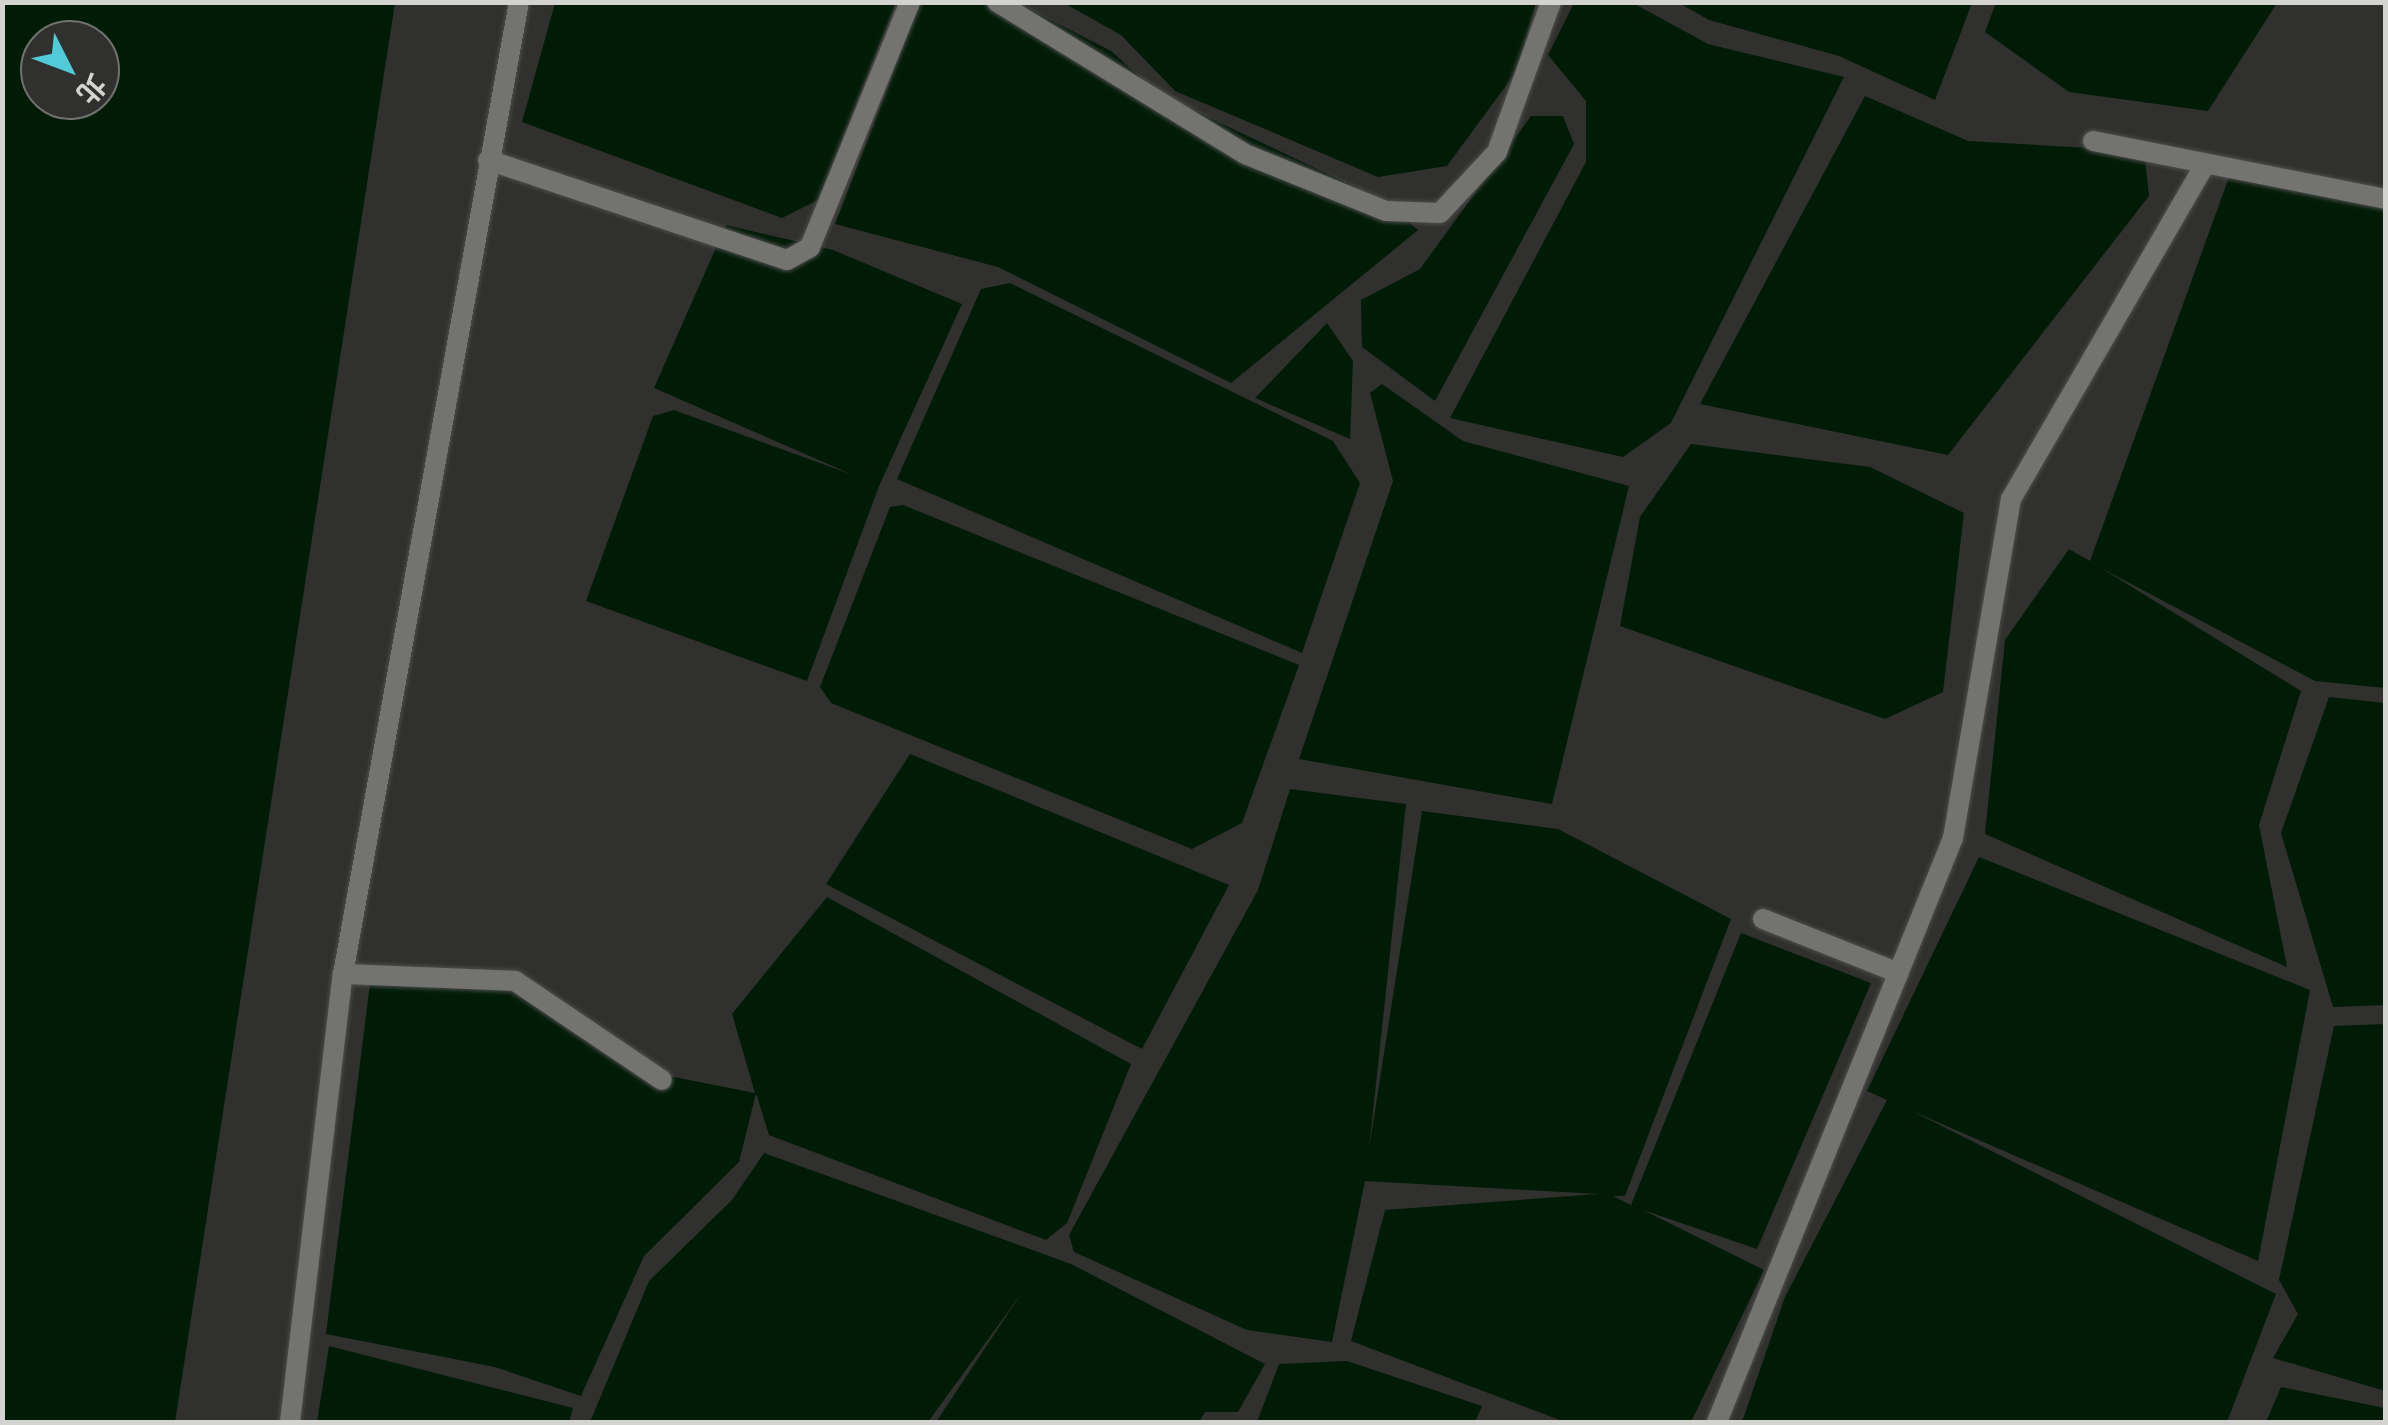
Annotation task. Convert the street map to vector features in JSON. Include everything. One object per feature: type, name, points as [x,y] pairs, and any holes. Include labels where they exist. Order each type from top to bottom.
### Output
[{"type":"lane","points":[[290,1422],[344,974],[519,2]]},
{"type":"lane","points":[[488,160],[787,260],[810,247],[910,2]]},
{"type":"lane","points":[[997,2],[1245,154],[1386,210],[1440,213],[1497,152],[1551,2]]},
{"type":"lane","points":[[2092,141],[2386,200]]},
{"type":"lane","points":[[1717,1422],[1953,838],[2011,500],[2206,163]]},
{"type":"lane","points":[[1763,919],[1898,973]]},
{"type":"lane","points":[[344,974],[515,981],[662,1080]]},
{"type":"shaded area","points":[[3,2],[395,3],[175,1422],[3,1422]]},
{"type":"shaded area","points":[[1016,2],[1111,51],[1159,94],[1383,200],[1418,230],[1231,383],[998,267],[835,224],[920,3]]},
{"type":"shaded area","points":[[1996,2],[2277,3],[2208,111],[2069,92],[1985,32]]},
{"type":"shaded area","points":[[555,3],[896,3],[818,200],[782,218],[522,122]]},
{"type":"shaded area","points":[[1064,3],[1536,3],[1516,72],[1447,166],[1378,177],[1175,91],[1121,35]]},
{"type":"shaded area","points":[[1574,3],[1633,3],[1708,44],[1844,77],[1671,423],[1623,457],[1450,418],[1586,162],[1586,101],[1548,55]]},
{"type":"shaded area","points":[[1679,3],[1972,3],[1935,100],[1839,56],[1709,20]]},
{"type":"shaded area","points":[[1865,96],[1968,141],[2144,151],[2149,196],[1948,455],[1700,404]]},
{"type":"shaded area","points":[[1531,116],[1563,116],[1574,144],[1435,401],[1362,347],[1361,300],[1420,269]]},
{"type":"shaded area","points":[[2232,169],[2385,202],[2385,688],[2315,681],[2101,568],[2301,691],[2259,825],[2287,967],[1985,834],[2005,640],[2069,549],[2090,561]]},
{"type":"shaded area","points":[[726,225],[833,250],[962,304],[879,486],[807,681],[586,601],[653,416],[674,410],[853,475],[654,388]]},
{"type":"shaded area","points":[[1010,283],[1333,441],[1360,483],[1302,653],[897,479],[981,289]]},
{"type":"shaded area","points":[[1327,323],[1353,361],[1350,439],[1255,398]]},
{"type":"shaded area","points":[[1382,384],[1463,441],[1629,486],[1552,804],[1299,759],[1393,481],[1370,393]]},
{"type":"shaded area","points":[[1691,444],[1870,467],[1964,513],[1943,692],[1885,719],[1620,626],[1640,517]]},
{"type":"shaded area","points":[[903,505],[1299,665],[1242,823],[1192,849],[831,703],[820,687],[890,507]]},
{"type":"shaded area","points":[[2329,697],[2385,703],[2385,1005],[2333,1007],[2281,833]]},
{"type":"shaded area","points":[[910,754],[1229,885],[1142,1049],[826,884]]},
{"type":"shaded area","points":[[1290,789],[1406,804],[1369,1149],[1422,811],[1558,829],[1731,919],[1625,1196],[1613,1196],[1631,1205],[1741,933],[1871,983],[1757,1249],[1643,1210],[1764,1270],[1691,1422],[1565,1422],[1351,1341],[1385,1210],[1598,1194],[1365,1181],[1332,1342],[1247,1330],[1074,1252],[1069,1235],[1258,890]]},
{"type":"shaded area","points":[[1979,857],[2310,990],[2258,1261],[1912,1111],[2276,1294],[2227,1422],[1742,1422],[1785,1297],[1887,1100],[1867,1091]]},
{"type":"shaded area","points":[[827,897],[1131,1064],[1067,1223],[1046,1240],[769,1135],[756,1093],[739,1162],[644,1256],[581,1396],[495,1367],[326,1334],[371,976],[513,986],[628,1068],[755,1093],[732,1014]]},
{"type":"shaded area","points":[[2386,1024],[2385,1391],[2273,1358],[2298,1314],[2279,1280],[2334,1026]]},
{"type":"shaded area","points":[[764,1153],[1071,1264],[1265,1364],[1238,1412],[1205,1412],[1199,1422],[936,1422],[1023,1291],[928,1422],[590,1422],[649,1281],[732,1200]]},
{"type":"shaded area","points":[[329,1346],[573,1408],[569,1422],[317,1422]]},
{"type":"shaded area","points":[[1347,1361],[1482,1406],[1475,1422],[1257,1422],[1279,1364]]},
{"type":"shaded area","points":[[2281,1387],[2385,1408],[2385,1422],[2266,1422]]}]
